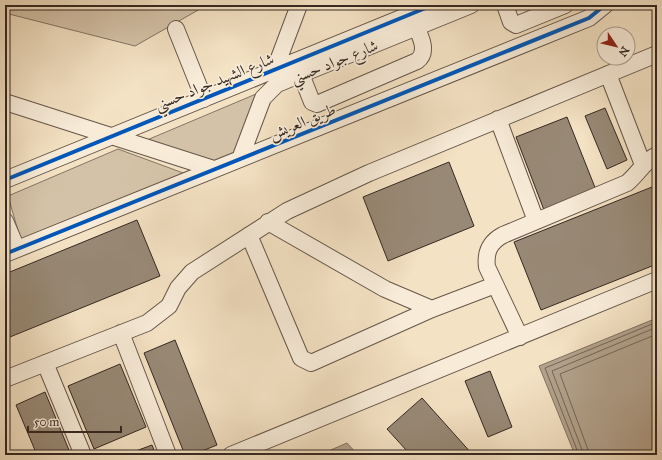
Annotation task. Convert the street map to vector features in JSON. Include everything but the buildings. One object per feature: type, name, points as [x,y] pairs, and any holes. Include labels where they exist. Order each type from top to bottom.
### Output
[{"type":"street","points":[[275,69],[298,5]]},
{"type":"street","name":"شارع الشهيد جواد حسني","points":[[5,180],[275,69],[413,21],[433,5]]},
{"type":"street","name":"شارع جواد حسني","points":[[240,159],[265,94],[277,84],[413,21],[471,5]]},
{"type":"street","points":[[505,5],[511,22],[516,25],[565,5]]},
{"type":"street","name":"طريق العريش","points":[[11,252],[589,18],[605,5]]},
{"type":"street","points":[[300,74],[312,102],[319,104],[420,59],[424,48],[413,21]]},
{"type":"street","points":[[176,28],[204,98]]},
{"type":"street","points":[[5,379],[147,323],[169,306],[178,288],[192,272],[287,211],[369,173],[657,54]]},
{"type":"street","points":[[608,74],[643,165]]},
{"type":"street","points":[[5,102],[214,169]]},
{"type":"street","points":[[498,119],[536,221]]},
{"type":"street","points":[[520,336],[487,267],[486,259],[491,244],[503,235],[627,183],[637,175],[643,165],[657,155]]},
{"type":"street","points":[[5,221],[11,252]]},
{"type":"street","points":[[268,222],[385,290],[432,309]]},
{"type":"street","points":[[249,235],[301,358],[307,362],[315,363],[432,309],[495,285]]},
{"type":"street","points":[[231,455],[657,280]]},
{"type":"street","points":[[121,334],[168,455]]},
{"type":"street","points":[[45,363],[82,455]]},
{"type":"shaded area","points":[[5,5],[207,5],[135,46],[5,13]]},
{"type":"shaded area","points":[[256,94],[233,156],[214,165],[147,140]]},
{"type":"shaded area","points":[[118,149],[186,174],[21,241],[8,196]]},
{"type":"water","points":[[657,318],[657,455],[575,455],[539,366]]},
{"type":"water","points":[[347,443],[358,455],[319,455]]},
{"type":"cycle path","points":[[5,180],[433,5]]},
{"type":"cycle path","points":[[5,254],[589,18],[605,5]]}]
